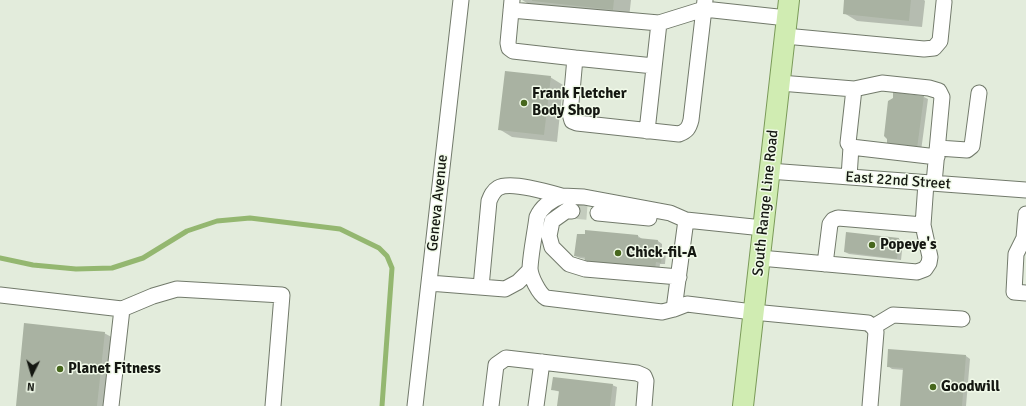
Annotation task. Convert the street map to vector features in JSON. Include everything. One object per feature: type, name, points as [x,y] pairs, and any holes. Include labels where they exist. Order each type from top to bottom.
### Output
[{"type":"main road","name":"South Range Line Road","points":[[743,406],[787,18]]},
{"type":"street","name":"Geneva Avenue","points":[[415,406],[461,0]]},
{"type":"street","points":[[654,66],[513,51],[509,48],[508,43],[512,5],[659,23],[705,4],[787,18],[924,49],[934,48],[940,41],[944,2]]},
{"type":"street","points":[[575,58],[570,114],[572,121],[577,123],[647,131],[679,134],[685,132],[689,128],[691,120],[705,4]]},
{"type":"street","points":[[647,131],[659,23]]},
{"type":"street","points":[[760,258],[917,272],[925,269],[929,264],[930,257],[923,225],[937,153],[942,97],[939,91],[929,88],[882,84],[854,89],[780,83]]},
{"type":"street","points":[[849,177],[851,147],[848,143],[854,89]]},
{"type":"street","points":[[851,147],[937,153],[967,150],[972,146],[979,93]]},
{"type":"street","name":"East 22nd Street","points":[[770,171],[1026,190]]},
{"type":"street","points":[[481,287],[489,201],[492,193],[497,188],[504,186],[538,189],[562,196],[584,197],[670,213],[686,220],[763,228]]},
{"type":"street","points":[[562,196],[555,198],[548,203],[541,209],[537,217],[530,270],[542,296],[546,298],[662,312],[687,304],[868,323],[874,327],[876,332],[870,406]]},
{"type":"street","points":[[572,211],[566,211],[552,221],[549,236],[552,247],[569,264],[585,269],[679,277]]},
{"type":"street","points":[[598,213],[648,218],[670,213]]},
{"type":"street","points":[[1026,214],[1025,238],[1016,254],[1014,292],[1026,293]]},
{"type":"street","points":[[825,264],[830,224],[833,220],[838,218],[923,225]]},
{"type":"street","points":[[674,309],[686,220]]},
{"type":"street","points":[[429,283],[505,290],[518,282],[530,270]]},
{"type":"street","points":[[0,295],[122,309],[153,296],[177,289],[282,295],[273,406]]},
{"type":"street","points":[[111,406],[122,309]]},
{"type":"street","points":[[874,327],[893,315],[962,320]]},
{"type":"street","points":[[491,406],[496,365],[500,360],[506,358],[637,373],[644,376],[646,381],[644,406]]},
{"type":"street","points":[[536,406],[542,362]]},
{"type":"building","points":[[532,0],[614,0],[613,10]]},
{"type":"building","points":[[844,0],[911,0],[909,21],[843,14]]},
{"type":"building","name":"Frank Fletcher Body Shop","points":[[505,71],[551,76],[544,135],[498,130]]},
{"type":"building","points":[[893,92],[924,96],[917,149],[887,146],[887,139],[884,136],[888,101],[893,98]]},
{"type":"building","name":"Chick-fil-A","points":[[585,230],[638,235],[638,238],[658,240],[657,249],[663,250],[661,263],[656,262],[655,270],[584,263],[585,257],[574,256],[577,234],[585,234]]},
{"type":"building","name":"Popeye's","points":[[846,232],[899,238],[897,259],[844,252]]},
{"type":"building","name":"Planet Fitness","points":[[24,323],[105,332],[97,406],[16,406]]},
{"type":"building","name":"Goodwill","points":[[888,349],[966,355],[962,406],[900,406],[903,368],[887,367]]},
{"type":"building","points":[[553,377],[613,384],[610,406],[557,406],[559,391],[551,390]]},
{"type":"waterway","points":[[0,258],[33,265],[76,269],[112,268],[143,258],[187,231],[217,221],[250,218],[340,229],[379,248],[387,256],[392,268],[382,406]]},
{"type":"tunnel","points":[[572,211],[598,213]]},
{"type":"place","name":"Frank Fletcher Body Shop","points":[[524,103]]},
{"type":"place","name":"Popeye's","points":[[872,245]]},
{"type":"place","name":"Chick-fil-A","points":[[618,253]]},
{"type":"place","name":"Planet Fitness","points":[[60,369]]},
{"type":"place","name":"Goodwill","points":[[933,387]]}]
